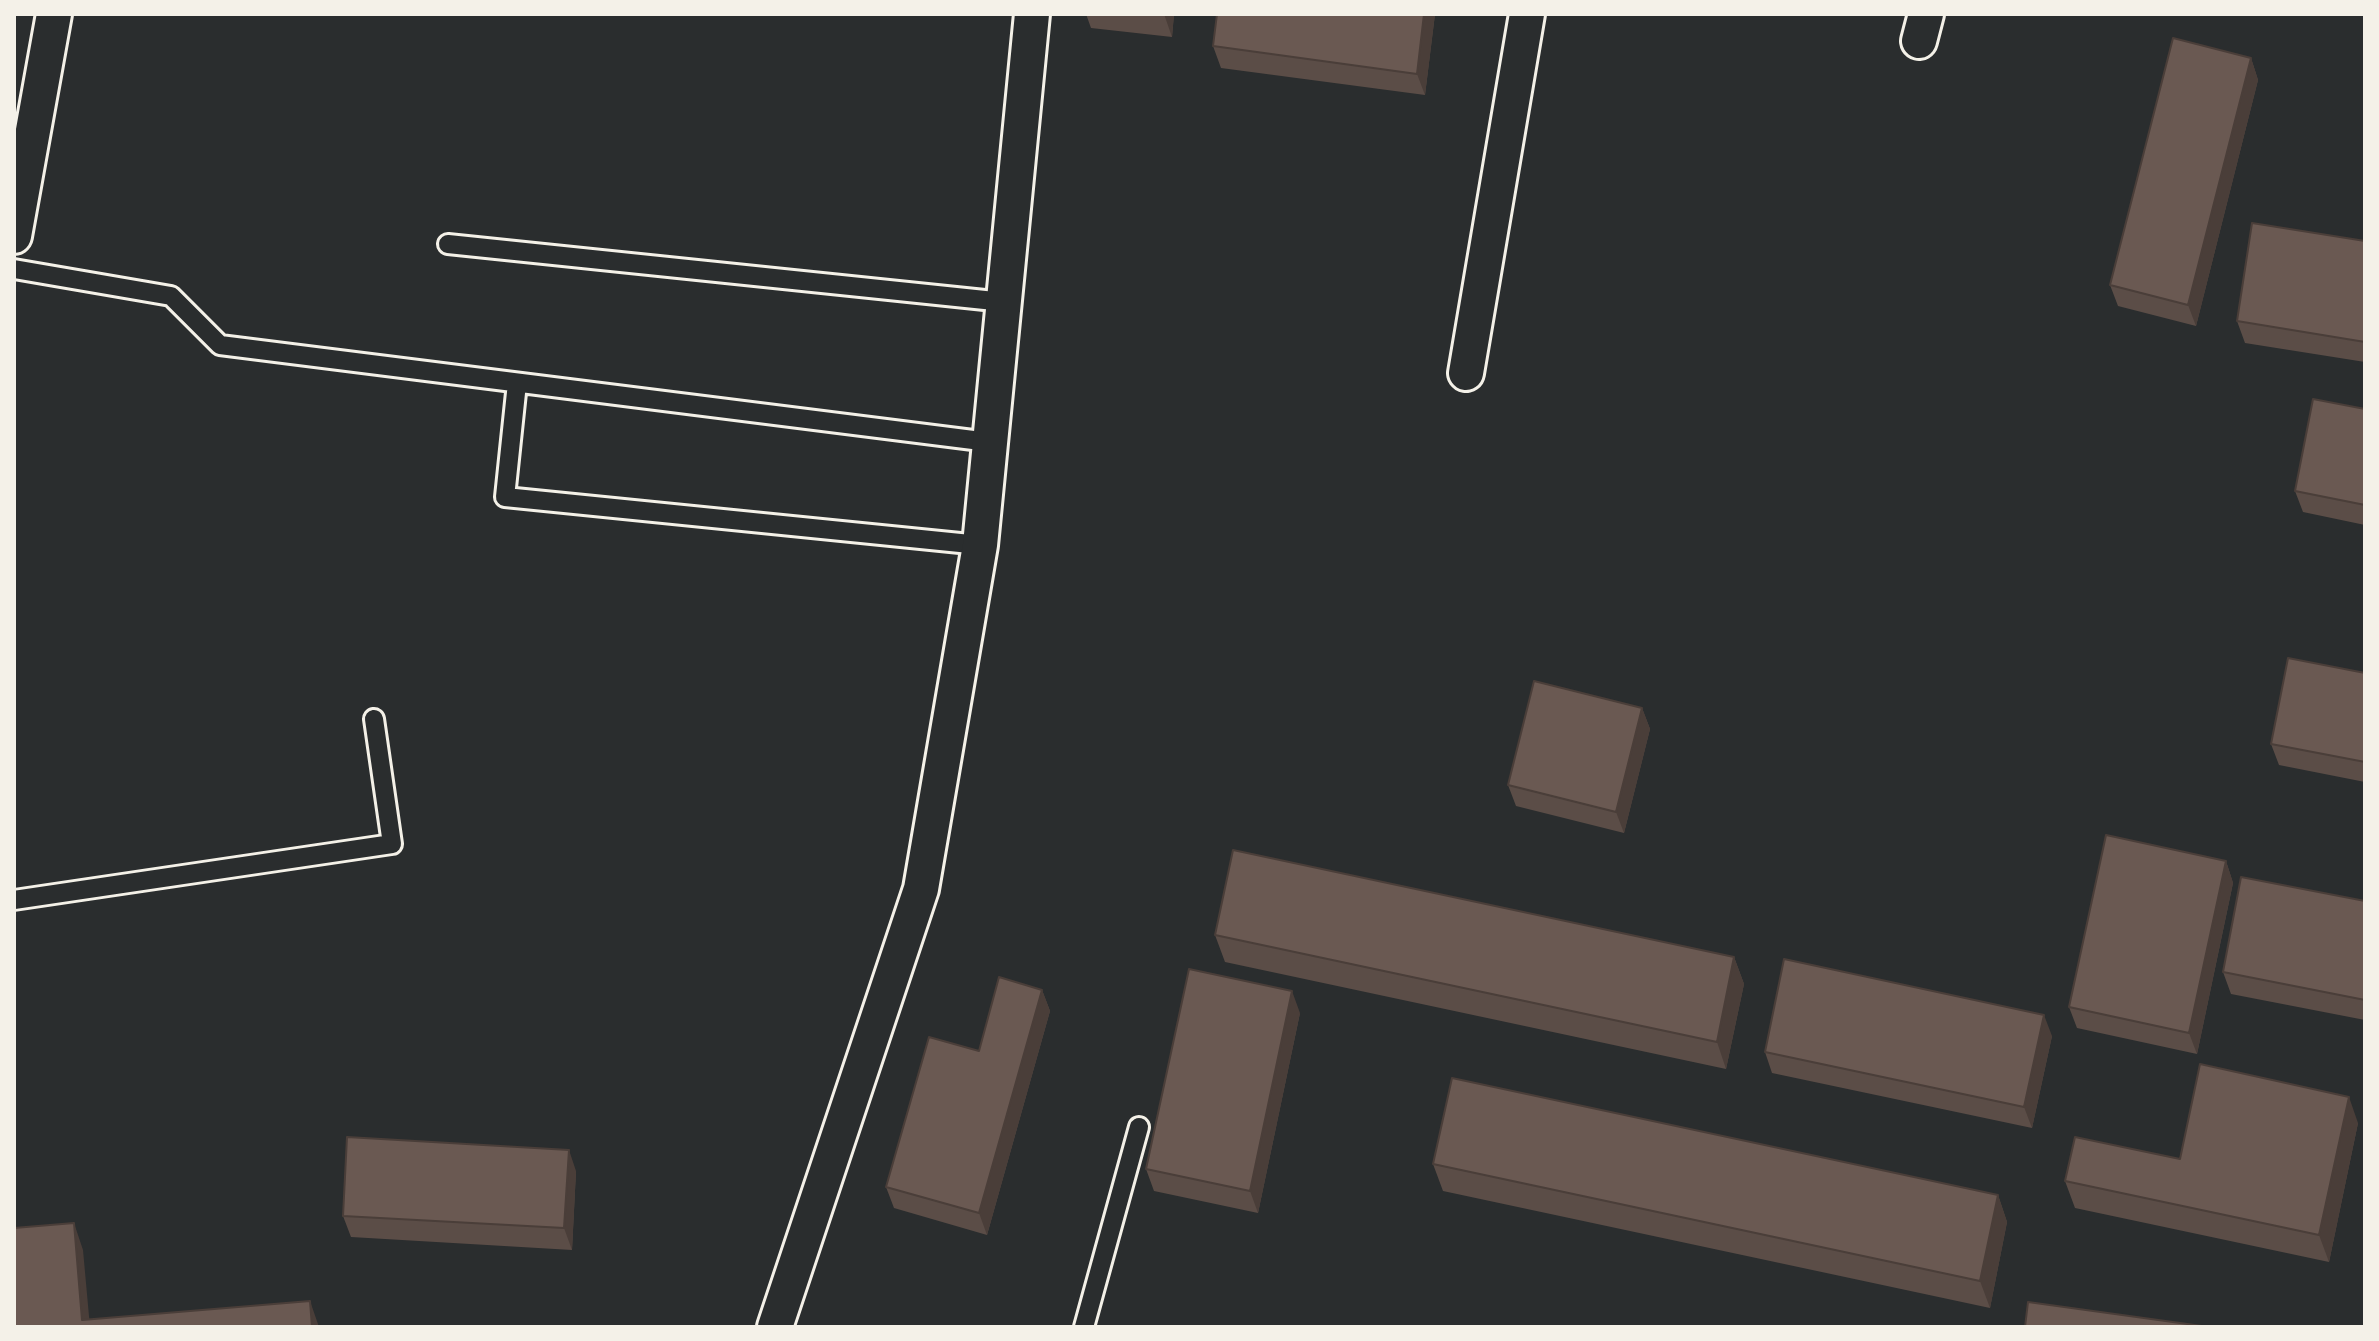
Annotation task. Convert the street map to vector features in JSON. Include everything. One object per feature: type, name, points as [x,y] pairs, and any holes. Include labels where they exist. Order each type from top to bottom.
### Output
[{"type":"street","points":[[14,236],[54,14]]},
{"type":"street","points":[[775,1327],[921,889],[980,545],[1032,14]]},
{"type":"street","points":[[1466,373],[1527,14]]},
{"type":"lane","points":[[448,244],[1004,302]]},
{"type":"lane","points":[[14,269],[171,296],[220,345],[989,442]]},
{"type":"lane","points":[[517,383],[505,497],[980,545]]},
{"type":"lane","points":[[14,900],[392,844],[374,719]]},
{"type":"lane","points":[[1084,1327],[1139,1127]]},
{"type":"building","points":[[1217,14],[1424,14],[1417,74],[1213,46]]},
{"type":"building","points":[[2173,38],[2251,58],[2188,305],[2110,285]]},
{"type":"building","points":[[2252,223],[2365,241],[2365,342],[2237,321]]},
{"type":"building","points":[[2313,399],[2365,409],[2365,505],[2295,491]]},
{"type":"building","points":[[2288,658],[2365,673],[2365,762],[2271,744]]},
{"type":"building","points":[[1534,681],[1642,708],[1616,812],[1508,785]]},
{"type":"building","points":[[2106,835],[2226,861],[2189,1033],[2069,1007]]},
{"type":"building","points":[[1233,850],[1734,957],[1717,1042],[1215,935]]},
{"type":"building","points":[[2241,877],[2365,901],[2365,1000],[2223,972]]},
{"type":"building","points":[[1784,959],[2044,1015],[2024,1107],[1765,1052]]},
{"type":"building","points":[[1189,969],[1292,991],[1250,1191],[1146,1169]]},
{"type":"building","points":[[999,977],[1042,990],[979,1213],[886,1187],[929,1037],[979,1051]]},
{"type":"building","points":[[2200,1064],[2349,1097],[2319,1235],[2065,1181],[2075,1137],[2180,1159]]},
{"type":"building","points":[[1452,1078],[1998,1195],[1980,1281],[1433,1164]]},
{"type":"building","points":[[347,1137],[569,1150],[564,1228],[343,1216]]},
{"type":"building","points":[[74,1223],[82,1320],[310,1301],[312,1327],[14,1327],[14,1228]]},
{"type":"building","points":[[2028,1302],[2209,1327],[2025,1327]]}]
